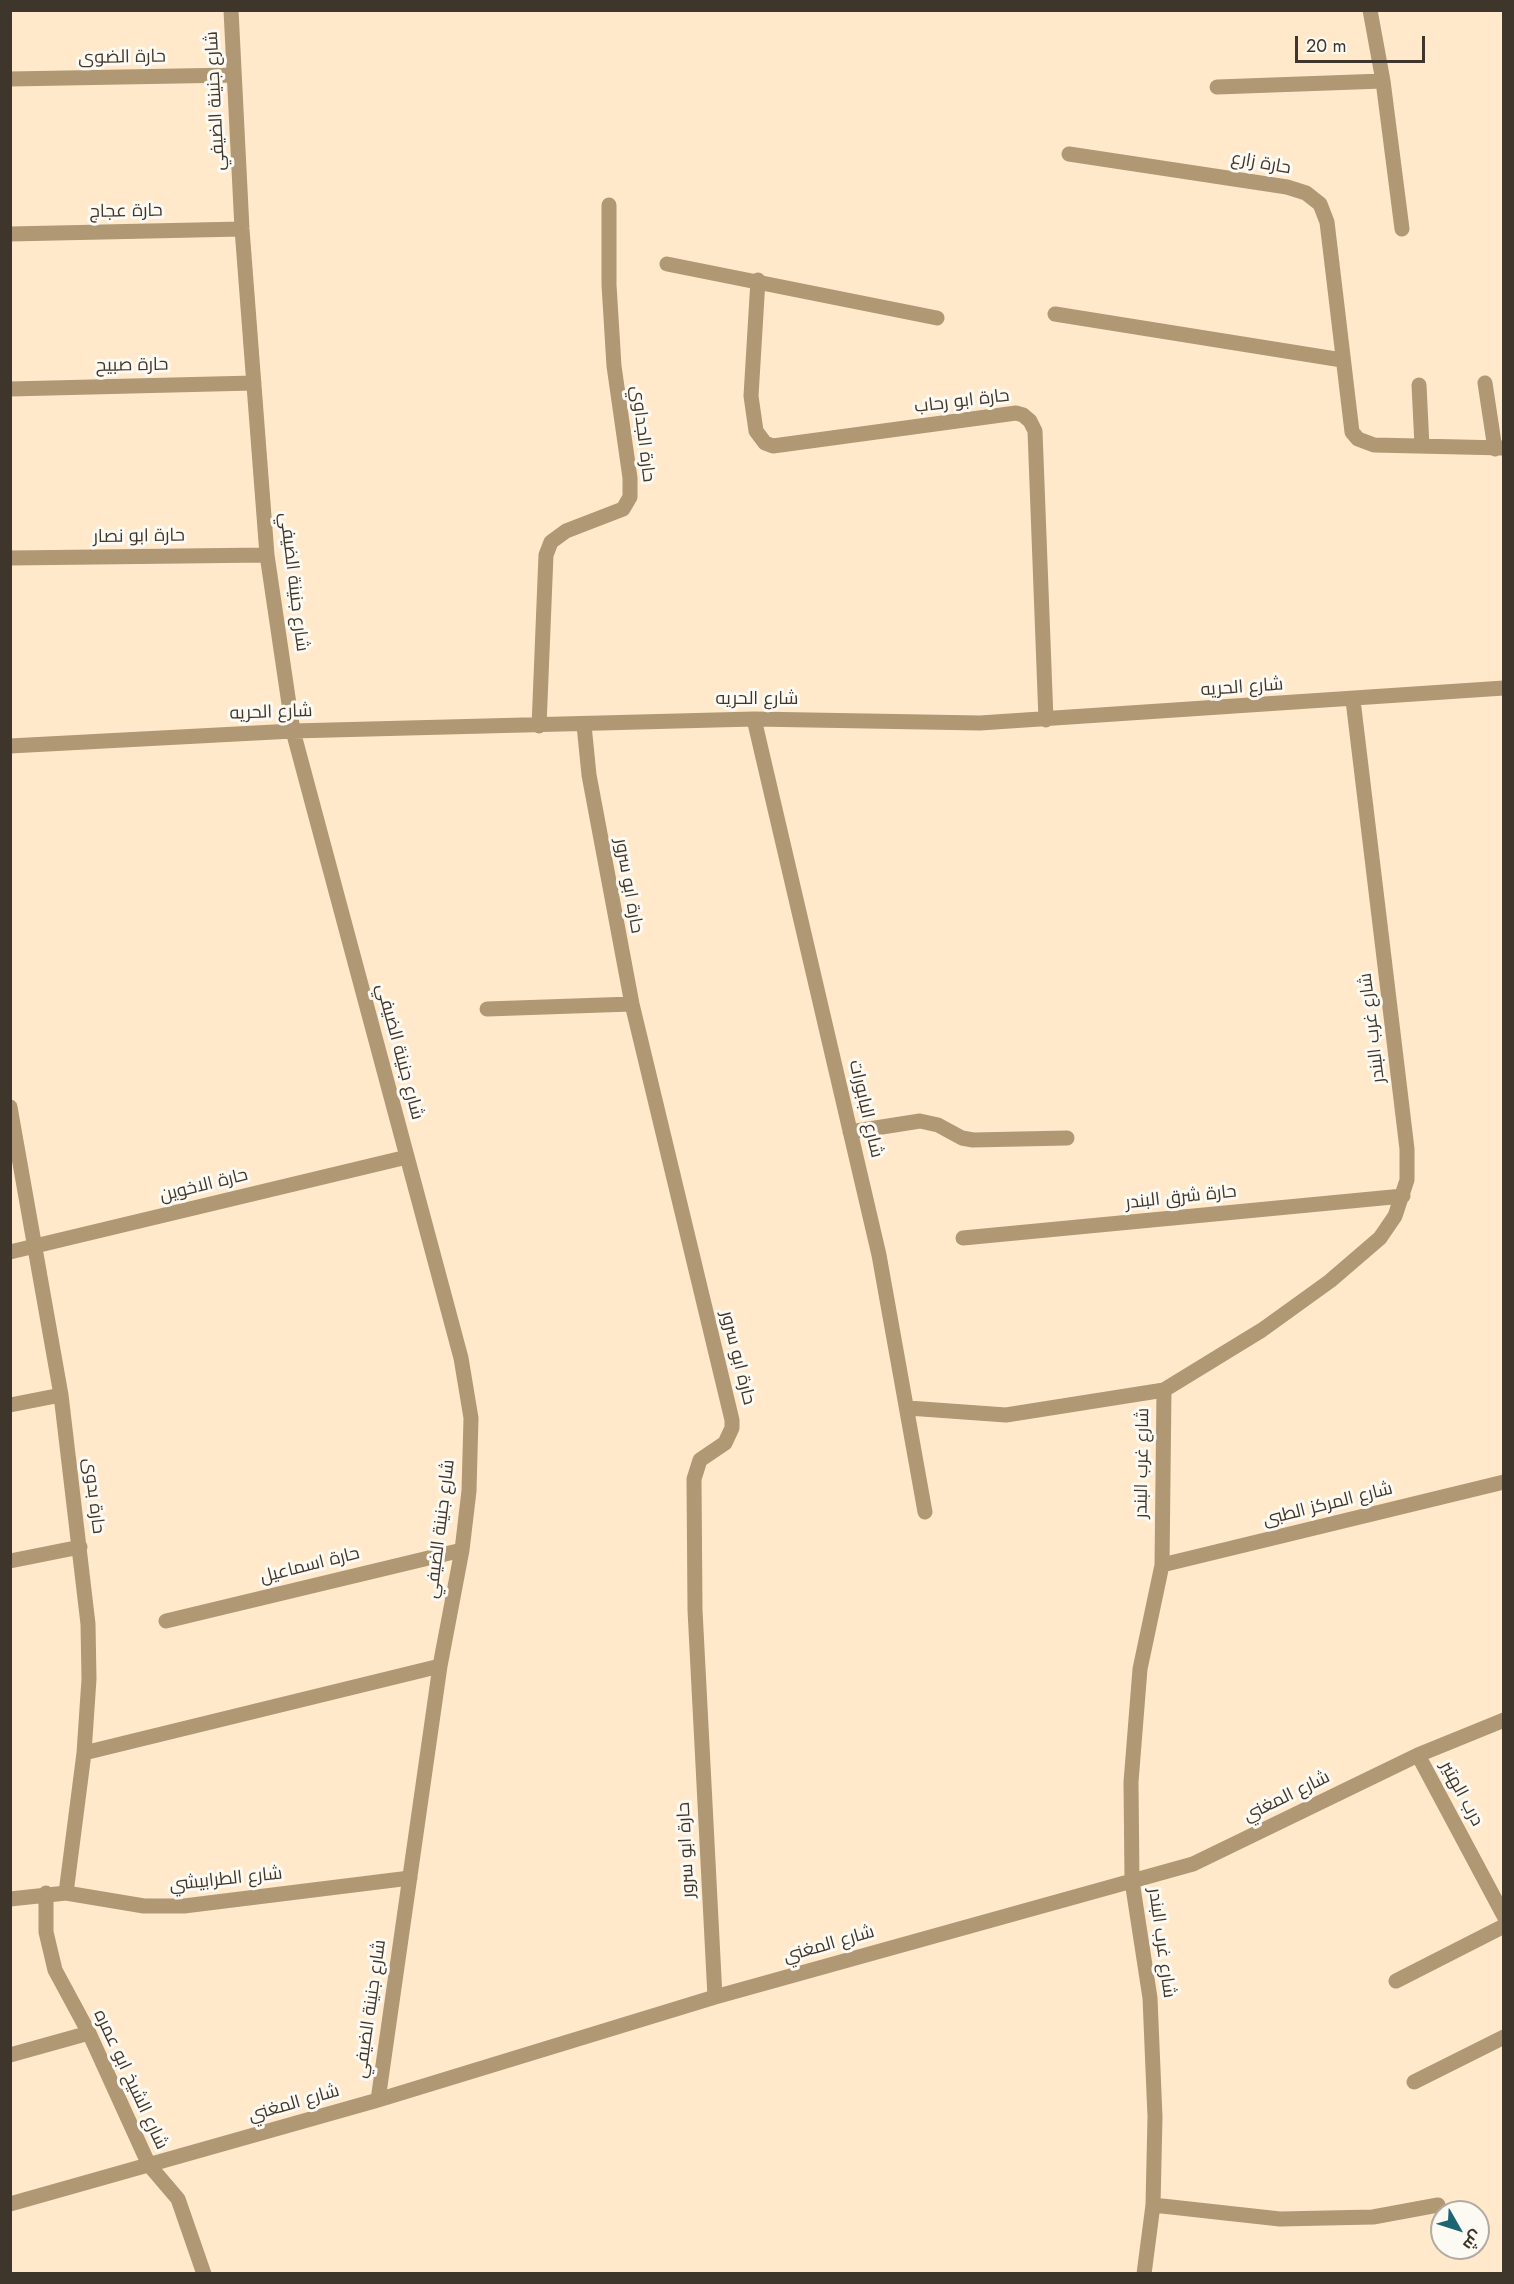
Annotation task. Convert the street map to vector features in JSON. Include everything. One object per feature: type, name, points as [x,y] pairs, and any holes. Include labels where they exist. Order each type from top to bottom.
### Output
[{"type":"street","name":"شارع جنينة الضيفي","points":[[231,10],[242,229],[267,555],[293,731],[461,1358],[471,1418],[469,1491],[462,1550],[440,1666],[378,2100]]},
{"type":"street","points":[[1370,10],[1383,81],[1402,229]]},
{"type":"street","name":"حارة الضوى","points":[[10,80],[234,75]]},
{"type":"street","points":[[1217,87],[1383,81]]},
{"type":"street","name":"حارة زارع","points":[[1070,154],[1287,187],[1306,193],[1320,204],[1327,222],[1349,422],[1358,439],[1374,445],[1499,448]]},
{"type":"street","name":"حارة الجداوي","points":[[539,726],[546,555],[551,542],[566,531],[623,509],[630,497],[630,478],[614,354],[609,285],[609,205]]},
{"type":"street","name":"حارة عجاج","points":[[10,234],[242,229]]},
{"type":"street","points":[[667,264],[758,280],[937,318]]},
{"type":"street","name":"حارة ابو رحاب","points":[[758,280],[751,396],[756,431],[765,443],[773,446],[1016,413],[1030,421],[1035,431],[1046,720]]},
{"type":"street","points":[[1055,314],[1342,360]]},
{"type":"street","name":"حارة صبيح","points":[[10,389],[254,383]]},
{"type":"street","points":[[1485,383],[1499,448]]},
{"type":"street","points":[[1419,385],[1422,446]]},
{"type":"street","name":"حارة ابو نصار","points":[[10,558],[267,555]]},
{"type":"street","name":"شارع الحريه","points":[[10,746],[293,731],[584,725],[754,718],[980,723],[1503,688]]},
{"type":"street","name":"شارع غرب البندر","points":[[1144,2274],[1153,2205],[1155,2116],[1150,1998],[1132,1881],[1131,1782],[1140,1669],[1162,1565],[1164,1390],[1262,1330],[1330,1281],[1380,1238],[1395,1216],[1403,1196],[1407,1149],[1353,699]]},
{"type":"street","name":"شارع البابورات","points":[[754,718],[879,1255],[926,1512]]},
{"type":"street","name":"حارة ابو سرور","points":[[584,725],[588,775],[632,1004],[732,1420],[732,1428],[725,1443],[700,1460],[694,1479],[695,1610],[715,1997]]},
{"type":"street","points":[[487,1009],[632,1004]]},
{"type":"street","name":"حارة بدوى","points":[[10,1107],[37,1246],[61,1395],[88,1624],[89,1668],[84,1753],[66,1893]]},
{"type":"street","points":[[850,1132],[921,1121],[938,1125],[962,1138],[973,1140],[1067,1138]]},
{"type":"street","name":"حارة الاخوين","points":[[10,1252],[407,1157]]},
{"type":"street","name":"حارة شرق البندر","points":[[963,1238],[1403,1196]]},
{"type":"street","points":[[908,1408],[1006,1414],[1164,1390]]},
{"type":"street","points":[[10,1406],[61,1395]]},
{"type":"street","name":"شارع المركز الطبى","points":[[1162,1565],[1503,1482]]},
{"type":"street","points":[[10,1561],[80,1547]]},
{"type":"street","name":"حارة اسماعيل","points":[[166,1621],[462,1550]]},
{"type":"street","points":[[84,1753],[440,1666]]},
{"type":"street","name":"شارع المغني","points":[[10,2204],[378,2100],[715,1997],[1193,1864],[1418,1755],[1503,1720]]},
{"type":"street","name":"درب الهتير","points":[[1418,1755],[1503,1916]]},
{"type":"street","name":"شارع الطرابيشي","points":[[10,1899],[46,1893],[66,1893],[144,1906],[184,1906],[410,1878]]},
{"type":"street","name":"شارع الشيخ ابو عمره","points":[[46,1893],[46,1932],[55,1970],[89,2033],[149,2165],[178,2199],[204,2274]]},
{"type":"street","points":[[1396,1981],[1503,1926]]},
{"type":"street","points":[[10,2055],[89,2033]]},
{"type":"street","points":[[1414,2082],[1503,2037]]},
{"type":"street","points":[[1153,2205],[1280,2219],[1373,2217],[1430,2206]]}]
